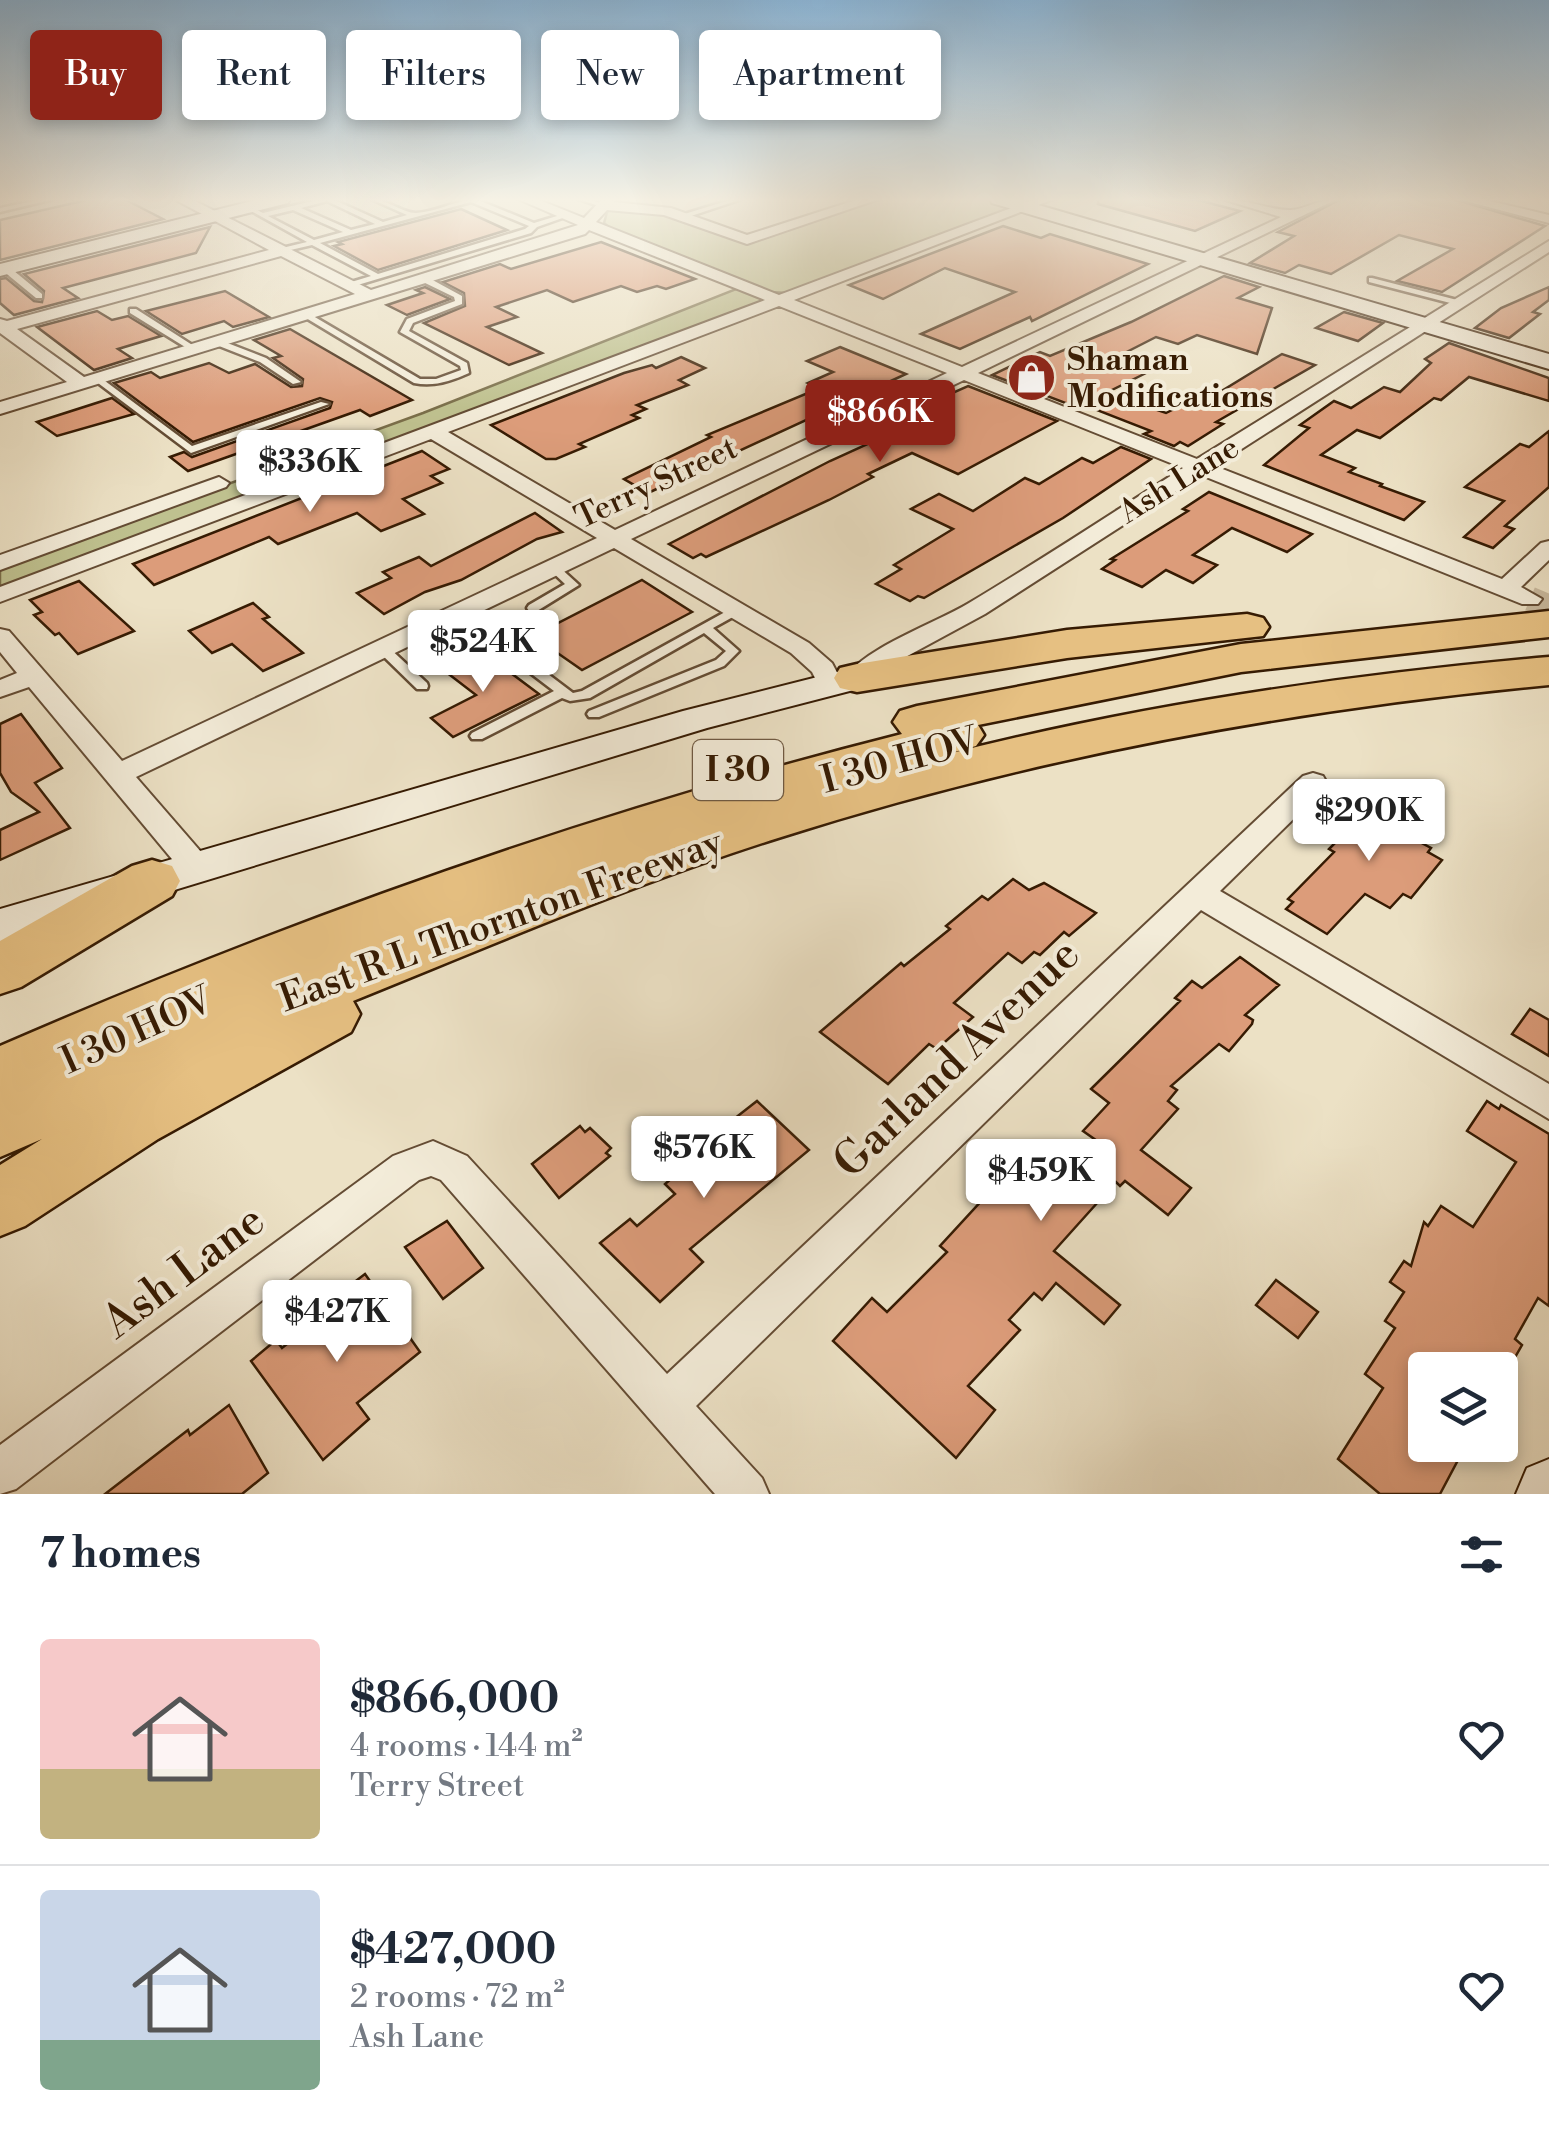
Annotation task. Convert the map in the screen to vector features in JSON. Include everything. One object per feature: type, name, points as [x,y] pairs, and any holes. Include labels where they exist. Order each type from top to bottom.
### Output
[{"type":"highway","points":[[844,681],[1067,644],[1187,632],[1278,625],[1532,622]]},
{"type":"highway","name":"East R L Thornton Freeway","points":[[0,1042],[201,959],[505,843],[771,760],[895,727],[1128,677],[1355,642],[1532,622]]},
{"type":"highway","name":"I 30 HOV","points":[[0,1076],[202,988],[404,908],[678,812],[840,764],[1077,708],[1346,663],[1532,622]]},
{"type":"highway","name":"I 30 HOV","points":[[0,1092],[385,928],[521,876],[778,792],[980,740],[1193,695],[1396,665],[1532,622]]},
{"type":"highway","name":"East R L Thornton Freeway","points":[[0,1127],[244,1017],[649,861],[908,783],[1151,726],[1382,688],[1549,671]]},
{"type":"highway","points":[[0,1203],[134,1118],[242,1058],[649,861]]},
{"type":"highway","points":[[0,970],[175,874]]},
{"type":"main road","points":[[1253,269],[1430,320],[1549,349]]},
{"type":"main road","points":[[1430,320],[1549,362]]},
{"type":"main road","points":[[0,926],[175,874],[601,729],[844,681]]},
{"type":"street","points":[[2,326],[216,269]]},
{"type":"street","points":[[321,269],[370,294]]},
{"type":"street","points":[[0,408],[454,269]]},
{"type":"street","points":[[701,269],[1200,466],[1532,622],[1549,548]]},
{"type":"street","points":[[0,594],[864,269]]},
{"type":"street","name":"Terry Street","points":[[118,774],[1182,269]]},
{"type":"street","name":"Ash Lane","points":[[844,681],[976,608],[1512,269]]},
{"type":"street","points":[[2,326],[89,380]]},
{"type":"street","points":[[432,431],[800,648],[844,681]]},
{"type":"street","points":[[0,562],[220,483]]},
{"type":"street","points":[[0,636],[118,774],[175,874]]},
{"type":"street","points":[[0,689],[34,674]]},
{"type":"street","name":"Garland Avenue","points":[[668,1404],[1313,783]]},
{"type":"street","points":[[1198,893],[1549,1103]]},
{"type":"street","name":"Ash Lane","points":[[0,1472],[406,1168],[432,1158],[454,1168],[668,1404]]},
{"type":"street","points":[[668,1404],[746,1494]]},
{"type":"lane","points":[[5,269],[39,296]]},
{"type":"lane","points":[[362,269],[378,277]]},
{"type":"lane","points":[[351,285],[404,269]]},
{"type":"lane","points":[[305,315],[417,380],[428,383],[450,378],[466,371],[464,365],[404,332],[410,321],[459,302],[458,296],[424,278]]},
{"type":"lane","points":[[1372,280],[1458,303]]},
{"type":"lane","points":[[133,310],[194,348]]},
{"type":"lane","points":[[218,342],[263,360],[296,382]]},
{"type":"lane","points":[[89,380],[191,450],[324,404]]},
{"type":"lane","points":[[533,608],[573,586],[553,567]]},
{"type":"lane","points":[[477,736],[561,693],[586,695],[736,610]]},
{"type":"lane","points":[[458,612],[561,693]]},
{"type":"lane","points":[[586,695],[601,729],[720,663],[733,651],[705,628]]},
{"type":"lane","points":[[382,648],[422,686]]},
{"type":"green space","points":[[698,269],[854,269],[790,293],[770,292],[768,300],[0,589],[0,567],[423,413],[739,288]]},
{"type":"building","points":[[45,269],[136,269],[63,288],[78,298],[14,315],[0,303],[0,279],[6,278],[34,301],[42,302],[44,291],[24,274]]},
{"type":"building","points":[[485,269],[669,269],[695,279],[666,289],[657,286],[637,292],[621,286],[573,302],[547,290],[496,307],[517,317],[487,327],[542,353],[509,365],[424,323],[465,306],[464,293],[443,282]]},
{"type":"building","points":[[891,269],[944,269],[883,299],[849,285]]},
{"type":"building","points":[[947,269],[1138,269],[1032,321],[1030,317],[960,349],[921,334],[1015,292]]},
{"type":"building","points":[[1312,269],[1340,269],[1331,274]]},
{"type":"building","points":[[1418,269],[1478,269],[1442,292],[1397,281]]},
{"type":"building","points":[[1224,276],[1259,287],[1238,298],[1272,308],[1257,354],[1197,335],[1178,344],[1156,337],[1111,360],[1146,373],[1106,393],[1166,413],[1203,395],[1210,398],[1282,354],[1315,365],[1216,422],[1223,424],[1188,446],[1180,442],[1174,446],[1144,434],[1151,431],[1087,406],[1081,409],[992,375],[1040,352],[1050,356],[1131,322]]},
{"type":"building","points":[[425,287],[450,299],[407,315],[387,305],[423,293],[416,290]]},
{"type":"building","points":[[1549,287],[1549,300],[1533,312],[1540,314],[1509,338],[1475,328],[1501,308]]},
{"type":"building","points":[[225,291],[269,317],[233,327],[224,321],[182,334],[146,311]]},
{"type":"building","points":[[97,311],[112,320],[128,316],[161,336],[118,349],[132,358],[94,370],[37,327]]},
{"type":"building","points":[[1344,312],[1383,323],[1358,341],[1316,328]]},
{"type":"building","points":[[290,329],[412,400],[370,416],[360,410],[188,471],[170,457],[184,452],[192,457],[330,408],[332,402],[320,398],[193,442],[114,383],[151,372],[160,378],[209,363],[229,373],[255,364],[291,387],[302,386],[303,379],[273,358],[281,356],[254,340]]},
{"type":"building","points":[[1449,343],[1549,378],[1549,401],[1469,377],[1441,400],[1434,398],[1380,438],[1357,430],[1321,455],[1355,468],[1349,472],[1424,502],[1404,520],[1264,465],[1309,428],[1300,425],[1334,401],[1351,408],[1384,387],[1400,392],[1431,363],[1425,359]]},
{"type":"building","points":[[840,347],[906,374],[648,493],[624,479],[711,437],[707,435],[820,388],[808,383],[833,372],[807,361]]},
{"type":"building","points":[[681,357],[705,368],[679,380],[688,385],[637,405],[646,409],[632,415],[639,418],[579,444],[585,447],[556,459],[546,459],[491,425],[624,373],[652,365],[656,368]]},
{"type":"building","points":[[968,386],[1057,421],[958,474],[912,453],[868,474],[873,477],[829,500],[706,557],[701,554],[693,558],[669,544],[830,461],[898,430],[906,433],[950,410],[932,402]]},
{"type":"building","points":[[112,398],[134,414],[57,436],[37,422]]},
{"type":"building","points":[[1549,431],[1549,487],[1505,526],[1514,529],[1493,548],[1464,537],[1504,501],[1465,487],[1520,444],[1529,447]]},
{"type":"building","points":[[1121,447],[1151,459],[1063,518],[924,598],[918,596],[910,601],[876,584],[901,569],[894,565],[953,529],[911,509],[939,494],[973,511],[1025,478],[1039,484],[1082,458],[1093,463]]},
{"type":"building","points":[[422,451],[449,469],[431,476],[442,483],[403,499],[424,514],[381,531],[357,513],[278,544],[269,537],[154,585],[133,564]]},
{"type":"building","points":[[1209,492],[1312,534],[1287,552],[1232,528],[1193,555],[1217,565],[1193,583],[1166,570],[1142,587],[1102,569],[1115,560],[1111,559],[1188,511],[1183,509]]},
{"type":"building","points":[[535,513],[562,532],[537,539],[461,580],[425,592],[384,614],[357,593],[391,578],[383,572],[419,557],[431,566]]},
{"type":"building","points":[[642,580],[692,612],[582,670],[533,636]]},
{"type":"building","points":[[79,581],[134,631],[78,654],[59,633],[55,635],[34,615],[42,612],[30,600]]},
{"type":"building","points":[[253,603],[269,617],[263,619],[303,653],[263,671],[232,644],[212,653],[189,631]]},
{"type":"building","points":[[484,653],[539,694],[453,737],[431,718],[476,695],[446,672]]},
{"type":"building","points":[[21,714],[62,768],[35,783],[70,828],[0,860],[0,830],[39,812],[11,792],[0,773],[0,724]]},
{"type":"building","points":[[1387,790],[1436,814],[1414,839],[1442,860],[1411,898],[1403,894],[1390,908],[1365,894],[1327,934],[1286,909],[1293,902],[1288,899],[1334,852],[1329,849]]},
{"type":"building","points":[[1013,879],[1029,890],[1044,883],[1096,913],[1069,936],[1064,932],[1040,955],[1034,952],[1022,963],[1008,953],[954,1003],[973,1017],[937,1049],[929,1044],[888,1084],[820,1032],[901,963],[904,966],[950,929],[946,926],[982,896],[988,900]]},
{"type":"building","points":[[1240,957],[1279,985],[1245,1015],[1253,1020],[1252,1024],[1229,1051],[1219,1044],[1171,1086],[1177,1090],[1168,1101],[1178,1109],[1141,1150],[1191,1188],[1168,1215],[1125,1181],[1120,1186],[1116,1182],[1054,1251],[1120,1305],[1104,1324],[1056,1283],[1042,1300],[1034,1293],[1009,1320],[1020,1330],[968,1386],[995,1410],[956,1458],[833,1341],[872,1298],[887,1312],[947,1252],[940,1246],[1031,1147],[1068,1177],[1100,1143],[1083,1131],[1109,1103],[1091,1089],[1180,1001],[1175,998],[1192,981],[1202,988]]},
{"type":"building","points":[[1530,1009],[1549,1020],[1549,1056],[1512,1034]]},
{"type":"building","points":[[757,1101],[809,1150],[690,1249],[703,1262],[660,1302],[600,1243],[630,1219],[637,1226],[675,1194],[665,1184],[679,1172],[670,1164],[691,1146],[709,1162],[743,1135],[730,1122]]},
{"type":"building","points":[[1487,1101],[1499,1109],[1501,1105],[1549,1134],[1549,1306],[1538,1298],[1515,1339],[1522,1345],[1518,1352],[1408,1352],[1408,1462],[1457,1462],[1440,1494],[1380,1494],[1338,1459],[1383,1388],[1365,1374],[1395,1328],[1385,1321],[1404,1292],[1390,1282],[1404,1261],[1411,1266],[1424,1222],[1428,1226],[1441,1206],[1473,1227],[1516,1162],[1467,1131]]},
{"type":"building","points":[[580,1126],[585,1132],[590,1128],[611,1148],[606,1153],[610,1156],[559,1198],[532,1164]]},
{"type":"building","points":[[447,1221],[483,1268],[443,1299],[405,1247]]},
{"type":"building","points":[[365,1274],[420,1352],[357,1403],[369,1419],[323,1460],[251,1361],[276,1340],[282,1348],[336,1305],[332,1299]]},
{"type":"building","points":[[1276,1280],[1318,1312],[1298,1338],[1256,1305]]},
{"type":"building","points":[[229,1405],[268,1473],[242,1494],[105,1494],[188,1430],[190,1435]]},
{"type":"tunnel","points":[[1530,599],[1549,607]]},
{"type":"place","name":"Shaman Modifications","points":[[1032,378]]}]
